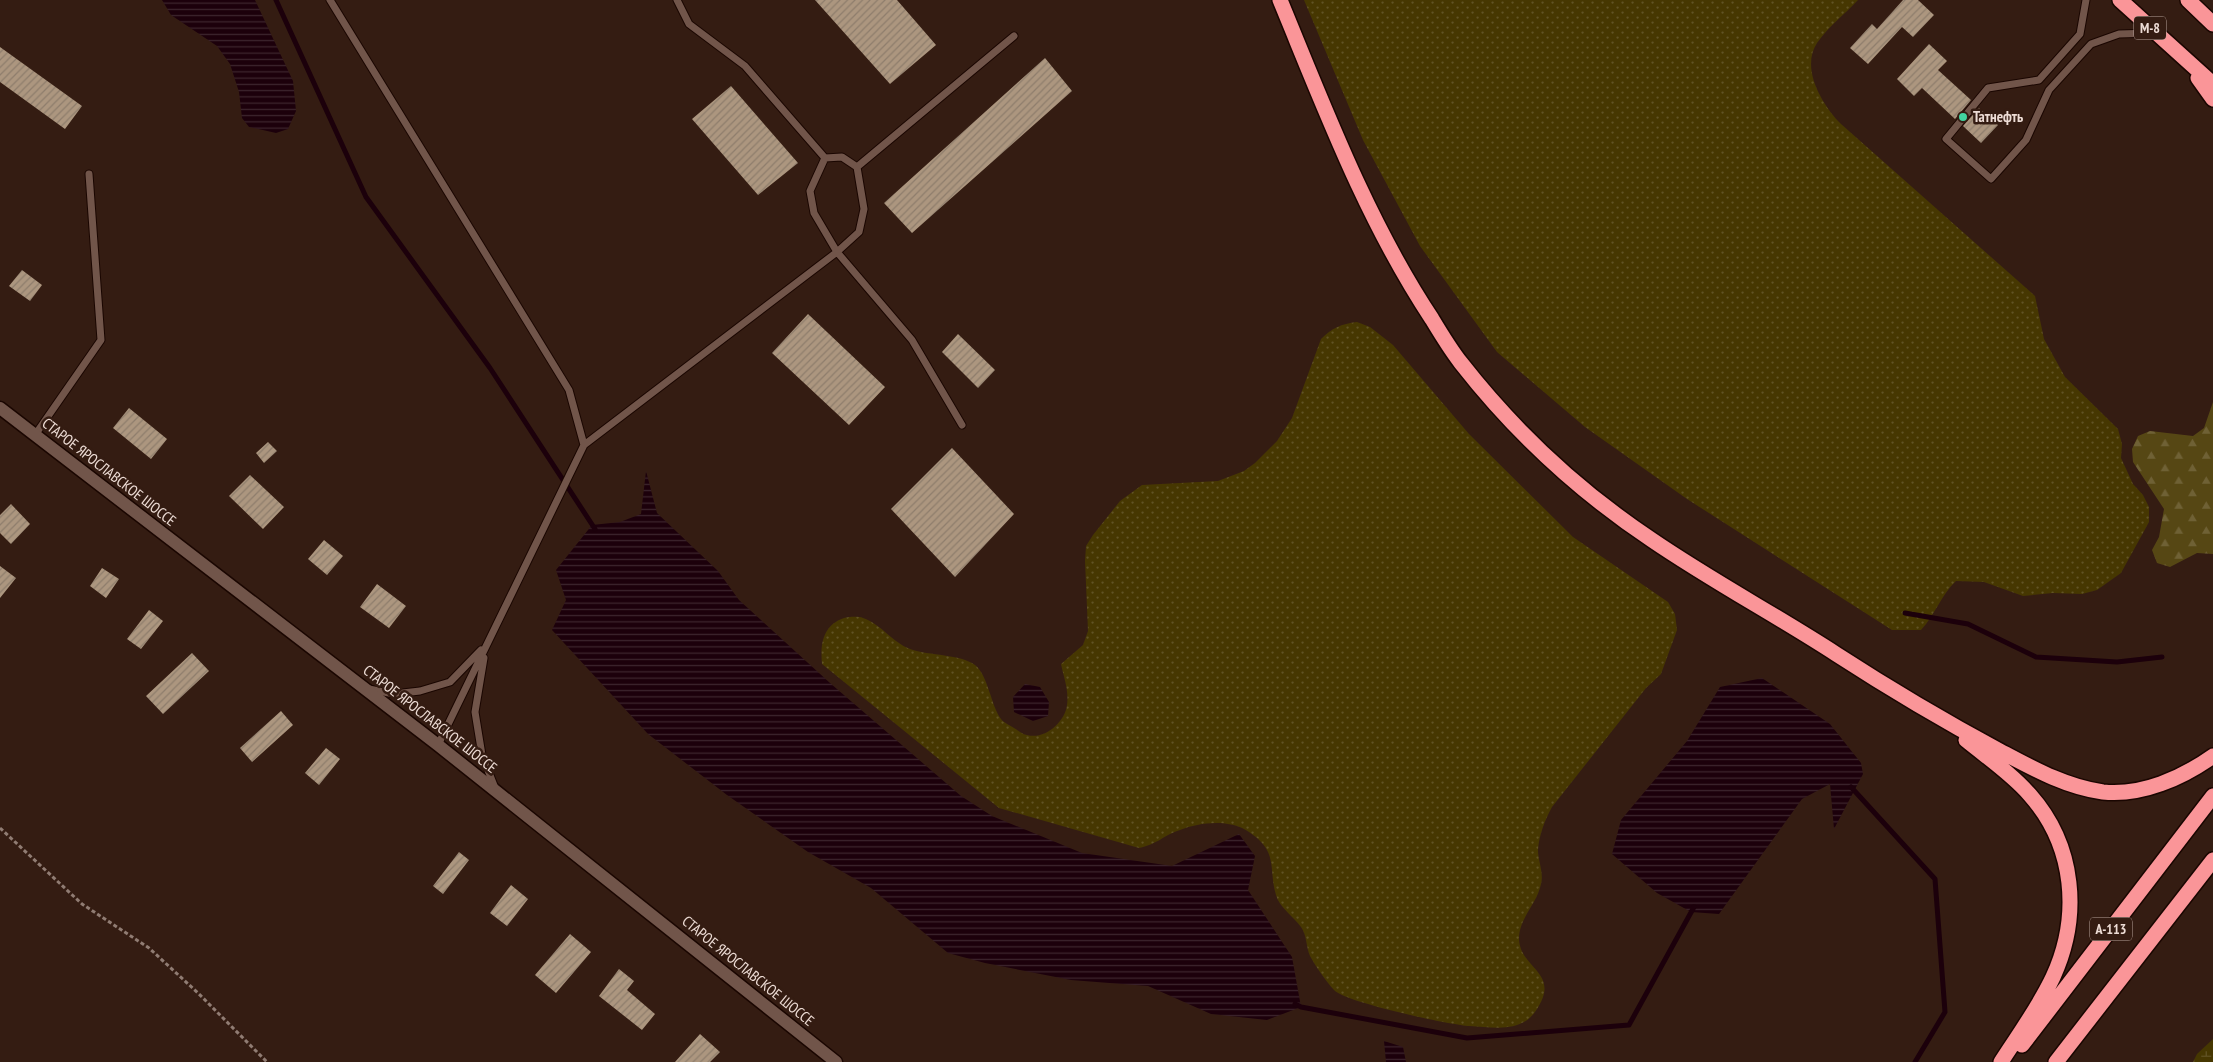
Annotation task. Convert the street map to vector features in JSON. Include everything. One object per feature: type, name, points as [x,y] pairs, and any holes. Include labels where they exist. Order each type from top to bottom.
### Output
[{"type":"highway","points":[[1280,0],[1339,142],[1383,238],[1417,298],[1459,361],[1527,439],[1562,471],[1650,539],[1940,719],[2042,773],[2086,789],[2107,792],[2152,786],[2192,771],[2213,756]]},
{"type":"highway","name":"М-8","points":[[2120,0],[2213,84]]},
{"type":"highway","points":[[2188,0],[2213,24]]},
{"type":"highway","points":[[2181,55],[2213,98]]},
{"type":"highway","points":[[1940,719],[2016,780],[2041,807],[2054,828],[2070,882],[2070,916],[2058,964],[2045,992],[2001,1062]]},
{"type":"highway","name":"А-113","points":[[2009,1062],[2213,796]]},
{"type":"highway","name":"А-113","points":[[2056,1062],[2213,860]]},
{"type":"main road","name":"СТАРОЕ ЯРОСЛАВСКОЕ ШОССЕ","points":[[0,408],[438,745],[836,1062]]},
{"type":"lane","points":[[330,0],[569,390],[584,445]]},
{"type":"lane","points":[[677,0],[689,24],[745,66],[825,158]]},
{"type":"lane","points":[[2086,0],[2080,34],[2039,80],[1988,88],[1946,139],[1991,179],[2026,140],[2049,90],[2091,44],[2120,34],[2157,33]]},
{"type":"lane","points":[[857,167],[1014,36]]},
{"type":"lane","points":[[438,745],[584,445],[837,252],[859,232],[864,209],[857,167],[842,157],[825,158]]},
{"type":"lane","points":[[825,158],[810,191],[814,213],[837,252],[912,340],[962,425]]},
{"type":"lane","points":[[35,435],[101,340],[89,174]]},
{"type":"lane","points":[[363,688],[394,694],[420,692],[450,682],[487,643]]},
{"type":"lane","points":[[487,643],[481,668],[475,712],[482,755],[497,792]]},
{"type":"path","points":[[0,828],[82,904],[148,948],[198,993],[267,1062]]},
{"type":"green space","points":[[1304,0],[1858,0],[1821,37],[1812,53],[1812,75],[1821,97],[1841,124],[2035,296],[2044,339],[2065,377],[2118,429],[2122,444],[2121,458],[2133,484],[2143,495],[2149,507],[2149,522],[2121,573],[2097,590],[2082,594],[2053,593],[2023,596],[1984,582],[1956,581],[1946,592],[1921,630],[1892,630],[1687,499],[1585,427],[1497,352],[1420,246],[1363,140]]},
{"type":"green space","points":[[1357,322],[1370,327],[1393,345],[1469,434],[1573,537],[1668,602],[1675,614],[1677,630],[1661,674],[1646,688],[1552,807],[1545,822],[1538,850],[1542,876],[1541,884],[1522,924],[1519,939],[1521,949],[1542,979],[1544,987],[1543,997],[1531,1017],[1515,1026],[1498,1028],[1458,1025],[1398,1012],[1342,995],[1334,990],[1310,956],[1303,930],[1283,908],[1276,895],[1269,853],[1265,846],[1249,832],[1233,825],[1215,823],[1197,825],[1180,830],[1139,848],[999,808],[822,664],[824,636],[831,625],[844,618],[863,618],[875,624],[910,649],[969,661],[975,665],[983,676],[1002,720],[1027,735],[1041,735],[1047,732],[1062,718],[1067,705],[1067,690],[1061,664],[1083,645],[1088,631],[1085,561],[1086,546],[1093,535],[1120,501],[1142,485],[1218,481],[1244,471],[1255,463],[1277,441],[1292,418],[1321,339],[1337,327]]},
{"type":"green space","points":[[2213,402],[2213,554],[2197,553],[2170,567],[2157,563],[2152,550],[2159,537],[2164,509],[2133,462],[2132,449],[2138,436],[2150,431],[2193,436],[2204,428]]},
{"type":"green space","points":[[2213,1039],[2213,1062],[2193,1062],[2197,1054]]},
{"type":"shaded area","points":[[162,0],[255,0],[293,81],[296,111],[288,129],[276,133],[249,127],[242,118],[239,92],[230,64],[217,46],[171,15]]},
{"type":"shaded area","points":[[646,471],[657,513],[718,571],[739,600],[830,683],[961,796],[992,816],[1082,853],[1172,866],[1239,834],[1255,856],[1248,890],[1292,957],[1301,1007],[1267,1020],[1211,1014],[1148,986],[1071,980],[985,963],[948,953],[871,888],[808,852],[727,795],[648,734],[552,630],[566,600],[556,570],[592,525],[620,522],[641,514]]},
{"type":"shaded area","points":[[1762,678],[1830,724],[1861,763],[1863,774],[1834,829],[1830,784],[1802,799],[1719,914],[1691,912],[1657,893],[1612,854],[1621,820],[1687,741],[1720,687]]},
{"type":"shaded area","points":[[1025,684],[1040,687],[1049,702],[1048,716],[1033,721],[1014,712],[1013,697]]},
{"type":"shaded area","points":[[1384,1041],[1403,1047],[1406,1062],[1386,1062]]},
{"type":"building","points":[[815,0],[897,0],[936,45],[890,84]]},
{"type":"building","points":[[1903,0],[1918,0],[1934,15],[1913,37],[1902,27],[1868,64],[1850,48],[1872,24],[1877,29]]},
{"type":"building","points":[[1929,44],[1947,61],[1938,70],[1971,100],[1955,119],[1922,88],[1914,96],[1897,79]]},
{"type":"building","points":[[0,47],[82,106],[65,129],[0,82]]},
{"type":"building","points":[[1045,58],[1072,91],[912,233],[884,203]]},
{"type":"building","points":[[731,86],[798,163],[758,195],[692,119]]},
{"type":"building","points":[[1979,108],[1998,125],[1981,143],[1963,126]]},
{"type":"building","points":[[22,270],[42,285],[30,301],[9,286]]},
{"type":"building","points":[[808,314],[885,387],[849,425],[772,353]]},
{"type":"building","points":[[958,334],[995,370],[978,388],[942,352]]},
{"type":"building","points":[[129,408],[167,439],[151,459],[113,428]]},
{"type":"building","points":[[268,442],[277,451],[264,463],[256,453]]},
{"type":"building","points":[[952,448],[1014,514],[955,577],[891,509]]},
{"type":"building","points":[[250,475],[284,507],[263,529],[229,496]]},
{"type":"building","points":[[11,504],[30,524],[11,544],[0,533],[0,515]]},
{"type":"building","points":[[324,540],[343,556],[327,575],[308,559]]},
{"type":"building","points":[[0,566],[16,578],[0,598]]},
{"type":"building","points":[[102,568],[119,579],[106,598],[90,586]]},
{"type":"building","points":[[377,584],[406,606],[389,628],[360,607]]},
{"type":"building","points":[[149,610],[163,621],[141,649],[127,639]]},
{"type":"building","points":[[192,653],[209,671],[163,714],[146,696]]},
{"type":"building","points":[[281,711],[293,725],[252,762],[240,748]]},
{"type":"building","points":[[326,748],[340,759],[319,785],[305,773]]},
{"type":"building","points":[[459,852],[469,860],[443,894],[433,886]]},
{"type":"building","points":[[511,885],[528,899],[507,926],[490,913]]},
{"type":"building","points":[[570,934],[591,952],[556,993],[535,975]]},
{"type":"building","points":[[619,969],[634,981],[627,990],[655,1014],[642,1030],[599,996]]},
{"type":"building","points":[[700,1034],[720,1052],[710,1062],[675,1062]]},
{"type":"waterway","points":[[276,0],[366,197],[490,368],[595,529]]},
{"type":"waterway","points":[[1905,613],[1968,624],[2036,657],[2117,662],[2162,657]]},
{"type":"waterway","points":[[1851,787],[1935,879],[1945,1012],[1915,1062]]},
{"type":"waterway","points":[[1295,1004],[1301,1007],[1467,1038],[1629,1025],[1694,907]]},
{"type":"place","name":"Татнефть","points":[[1963,117]]}]
